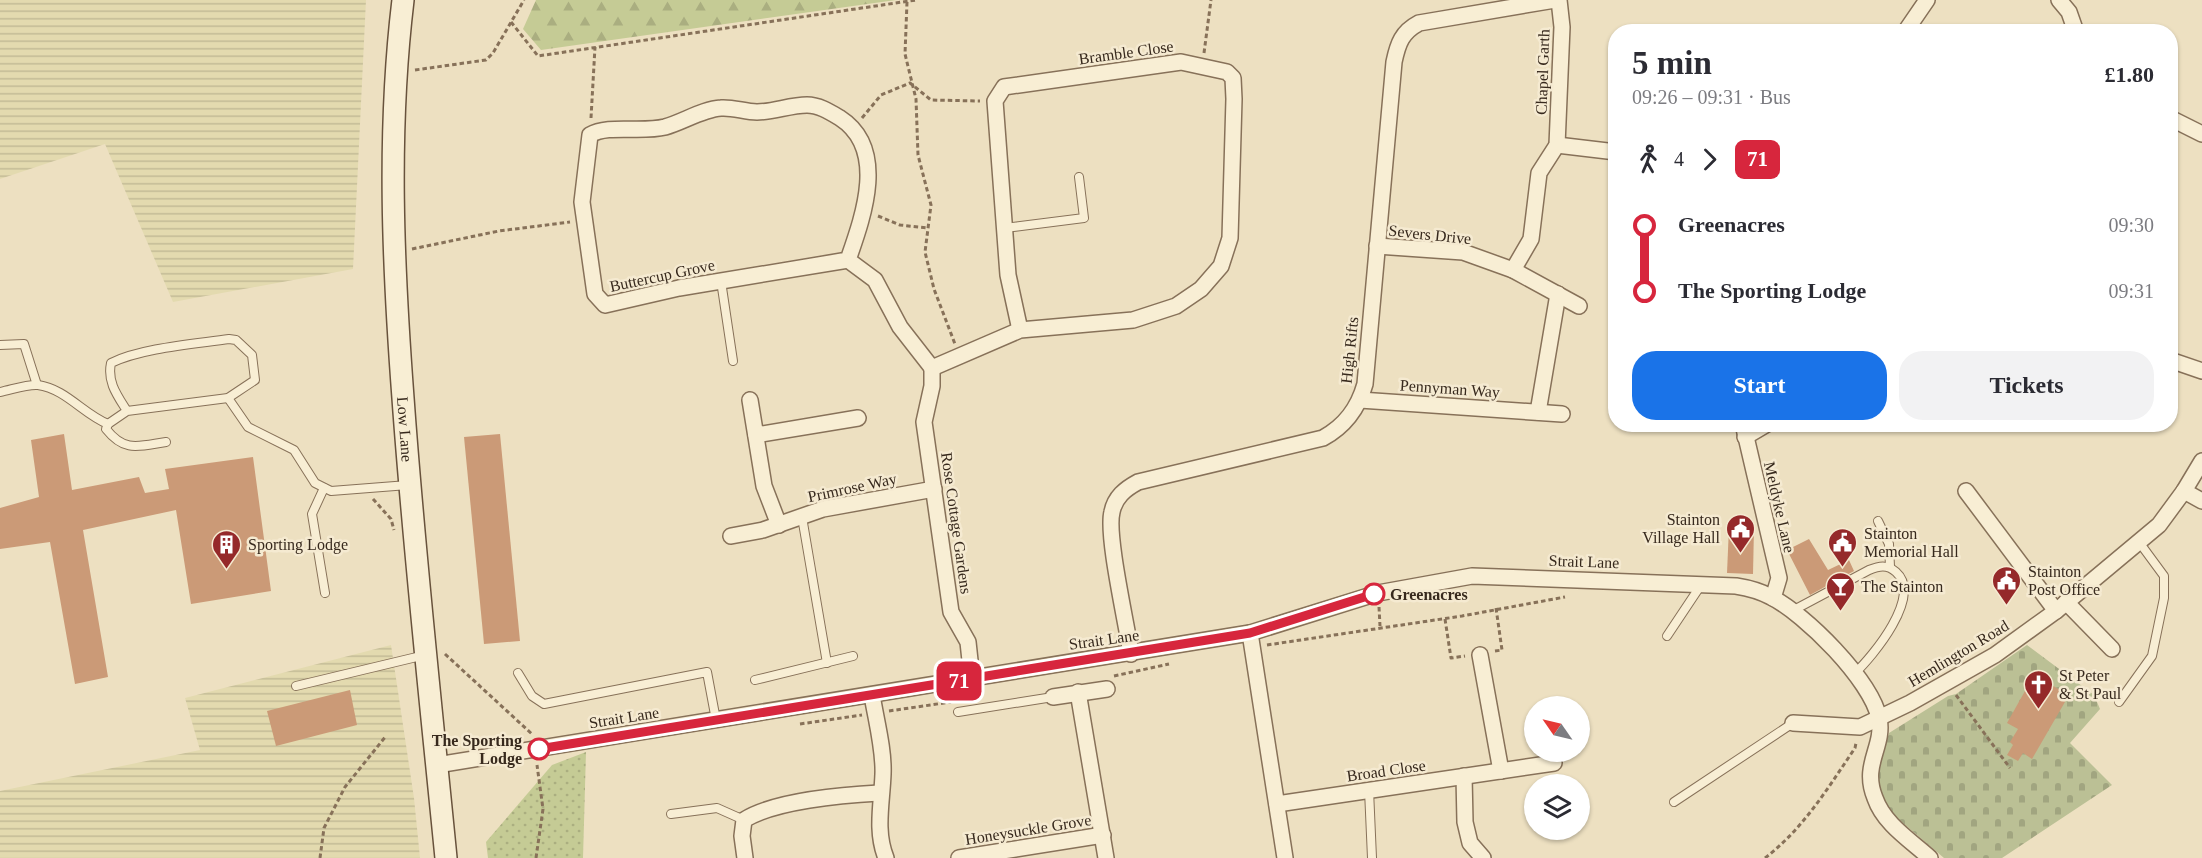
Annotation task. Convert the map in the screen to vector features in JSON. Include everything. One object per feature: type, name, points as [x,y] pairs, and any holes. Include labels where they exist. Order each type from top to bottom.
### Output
[{"type":"main road","name":"Low Lane","points":[[403,0],[394,77],[391,162],[399,355],[409,485],[434,653],[437,765],[446,858]]},
{"type":"street","name":"Chapel Garth","points":[[1557,0],[1562,27],[1557,145]]},
{"type":"street","name":"High Rifts","points":[[1131,654],[1110,524],[1118,498],[1126,488],[1138,482],[1323,438],[1337,430],[1360,400],[1365,384],[1394,62],[1398,43],[1407,29],[1419,23],[1557,0]]},
{"type":"street","points":[[1910,24],[1927,0]]},
{"type":"street","points":[[2060,0],[2069,12],[2073,24]]},
{"type":"street","name":"Bramble Close","points":[[932,368],[1020,330],[1133,320],[1176,306],[1201,289],[1221,266],[1230,238],[1233,78],[1227,72],[1181,62],[1004,87],[995,101]]},
{"type":"street","points":[[995,101],[1008,275],[1020,330]]},
{"type":"street","points":[[590,135],[600,129],[642,131],[658,128],[721,108],[742,112],[770,112],[807,105],[827,110],[850,124],[866,150],[869,188],[848,260],[875,280],[900,327],[932,368]]},
{"type":"street","points":[[2178,122],[2202,134]]},
{"type":"street","name":"Buttercup Grove","points":[[590,135],[582,202],[595,294],[605,305],[721,281],[848,260]]},
{"type":"street","points":[[1579,306],[1513,270],[1531,239],[1539,172],[1557,145],[1608,151]]},
{"type":"street","name":"Severs Drive","points":[[1377,246],[1463,252],[1513,270]]},
{"type":"street","points":[[1538,412],[1558,294]]},
{"type":"street","points":[[2178,363],[2202,371]]},
{"type":"street","name":"Rose Cottage Gardens","points":[[932,368],[932,386],[924,422],[951,612],[968,642],[972,679]]},
{"type":"street","points":[[750,400],[764,486],[779,525]]},
{"type":"street","name":"Pennyman Way","points":[[1360,400],[1562,414]]},
{"type":"street","points":[[756,435],[858,418]]},
{"type":"street","name":"Meldyke Lane","points":[[1744,432],[1779,578],[1773,598]]},
{"type":"street","name":"Hemlington Road","points":[[1793,723],[1860,727],[1995,655],[2061,607],[2159,525],[2202,461]]},
{"type":"street","name":"Primrose Way","points":[[731,536],[779,525],[823,508],[934,489]]},
{"type":"street","points":[[1966,491],[2061,607],[2112,649]]},
{"type":"street","points":[[2184,491],[2202,501]]},
{"type":"street","name":"Strait Lane","points":[[437,765],[1131,654],[1252,640],[1378,593],[1472,576],[1701,584],[1757,590],[1792,611],[1855,673],[1879,717]]},
{"type":"street","points":[[1252,640],[1285,858]]},
{"type":"street","points":[[1480,655],[1501,771]]},
{"type":"street","points":[[1053,697],[1107,689]]},
{"type":"street","name":"Honeysuckle Grove","points":[[1078,692],[1106,858]]},
{"type":"street","points":[[872,695],[883,774],[879,793],[880,844],[886,858]]},
{"type":"street","points":[[1879,717],[1879,732],[1868,773],[1875,801],[1887,819],[1930,858]]},
{"type":"street","name":"Broad Close","points":[[1277,804],[1554,763]]},
{"type":"street","points":[[1464,776],[1465,822],[1470,843],[1479,857]]},
{"type":"street","points":[[745,858],[742,836],[744,820],[759,811],[855,794],[879,793]]},
{"type":"street","name":"Honeysuckle Grove","points":[[959,858],[1103,835]]},
{"type":"lane","points":[[1005,228],[1084,218],[1079,177]]},
{"type":"lane","points":[[721,281],[733,361]]},
{"type":"lane","points":[[127,411],[113,389],[109,374],[111,363],[141,353],[229,339],[236,340],[252,355],[255,380],[228,398],[127,411],[108,423],[106,429],[118,443],[134,447],[166,442]]},
{"type":"lane","points":[[0,345],[24,344],[37,385]]},
{"type":"lane","points":[[0,392],[37,385],[69,397],[95,419],[108,423]]},
{"type":"lane","points":[[228,398],[248,427],[294,450],[315,483],[324,488],[331,491],[409,485]]},
{"type":"lane","points":[[324,488],[312,514],[326,593]]},
{"type":"lane","points":[[802,517],[827,663]]},
{"type":"lane","points":[[1878,522],[1889,544],[1890,567]]},
{"type":"lane","points":[[2119,702],[2152,656],[2164,598],[2164,576],[2139,542]]},
{"type":"lane","points":[[1792,611],[1869,570],[1880,566],[1890,567],[1903,583],[1902,601],[1882,643],[1855,673]]},
{"type":"lane","points":[[1667,636],[1701,584]]},
{"type":"lane","points":[[296,686],[434,653]]},
{"type":"lane","points":[[755,680],[853,656]]},
{"type":"lane","points":[[518,673],[532,696],[544,704],[708,672],[716,720]]},
{"type":"lane","points":[[958,712],[1053,697]]},
{"type":"lane","points":[[1674,802],[1793,723]]},
{"type":"lane","points":[[1370,790],[1372,858]]},
{"type":"lane","points":[[671,814],[717,808],[744,820]]},
{"type":"path","points":[[413,81],[415,68],[486,60],[524,0]]},
{"type":"path","points":[[511,22],[538,56],[916,0]]},
{"type":"path","points":[[1203,67],[1211,0]]},
{"type":"path","points":[[907,1],[905,54],[910,83],[916,99],[918,154],[931,205],[925,252],[934,289],[958,357]]},
{"type":"path","points":[[590,135],[595,47]]},
{"type":"path","points":[[910,83],[931,100],[995,101]]},
{"type":"path","points":[[853,129],[881,95],[910,83]]},
{"type":"path","points":[[863,210],[900,225],[928,228]]},
{"type":"path","points":[[412,249],[499,231],[584,220]]},
{"type":"path","points":[[412,241],[413,261]]},
{"type":"path","points":[[1252,640],[1462,616],[1570,596]]},
{"type":"path","points":[[434,653],[534,735],[539,749],[536,757],[543,809],[536,858]]},
{"type":"path","points":[[1945,683],[2010,768]]},
{"type":"path","points":[[320,858],[324,828],[345,787],[386,736]]},
{"type":"path","points":[[1765,858],[1783,844],[1819,802],[1855,748],[1856,742]]},
{"type":"shaded area","points":[[0,0],[366,0],[353,269],[173,302],[105,144],[0,179]]},
{"type":"shaded area","points":[[391,645],[414,798],[420,858],[0,858],[0,791],[200,750],[185,698]]},
{"type":"green space","points":[[536,0],[896,0],[541,50],[523,29]]},
{"type":"green space","points":[[2027,645],[2094,695],[2100,709],[2070,743],[2112,785],[2002,858],[1944,858],[1890,812],[1875,779],[1889,733],[1948,696],[1956,694]]},
{"type":"green space","points":[[586,752],[583,858],[488,858],[486,842],[552,765]]},
{"type":"building","name":"Sporting Lodge","points":[[64,434],[72,490],[139,477],[145,493],[169,489],[165,469],[253,457],[271,591],[191,604],[176,510],[83,530],[108,677],[75,684],[50,542],[0,549],[0,508],[39,497],[31,440]]},
{"type":"building","points":[[500,434],[520,641],[484,644],[464,437]]},
{"type":"building","name":"Stainton Village Hall","points":[[1729,527],[1754,528],[1753,574],[1727,573]]},
{"type":"building","name":"Stainton Memorial Hall","points":[[1809,539],[1828,570],[1849,560],[1854,571],[1810,595],[1787,550]]},
{"type":"building","name":"St Peter & St Paul","points":[[2034,675],[2069,695],[2032,759],[2023,753],[2018,761],[2007,755],[2013,745],[2010,742],[2018,729],[2007,723]]},
{"type":"building","points":[[350,690],[357,725],[276,746],[267,711]]},
{"type":"bus line","name":"71","points":[[539,749],[1250,633],[1374,594]]},
{"type":"place","name":"Stainton Village Hall","points":[[1741,554]]},
{"type":"place","name":"Stainton Memorial Hall","points":[[1843,568]]},
{"type":"place","name":"Sporting Lodge","points":[[227,570]]},
{"type":"place","name":"Greenacres","points":[[1374,594]]},
{"type":"place","name":"Stainton Post Office","points":[[2007,606]]},
{"type":"place","name":"The Stainton","points":[[1840,612]]},
{"type":"place","name":"St Peter & St Paul","points":[[2038,710]]},
{"type":"place","name":"The Sporting Lodge","points":[[539,749]]}]
